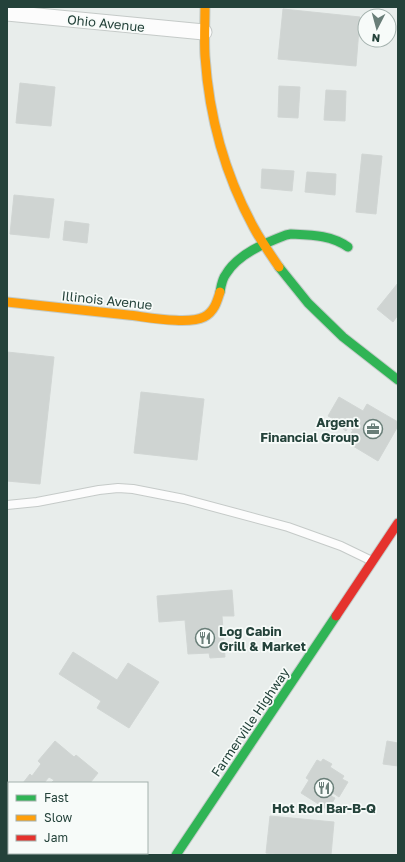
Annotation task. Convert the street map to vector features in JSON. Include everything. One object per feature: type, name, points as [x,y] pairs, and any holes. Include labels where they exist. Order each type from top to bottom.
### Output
[{"type":"street","points":[[205,7],[204,32],[208,89],[222,155],[239,200],[263,245],[304,298],[343,337],[398,380]]},
{"type":"street","name":"Ohio Avenue","points":[[7,13],[204,32]]},
{"type":"street","points":[[263,245],[288,234],[324,236],[333,238],[348,247]]},
{"type":"street","name":"Illinois Avenue","points":[[7,302],[182,320],[204,318],[214,310],[226,274],[235,264],[263,245]]},
{"type":"street","name":"Farmerville Highway","points":[[176,855],[398,523]]},
{"type":"lane","points":[[7,505],[37,502],[99,490],[118,488],[133,489],[197,502],[288,527],[341,546],[373,562]]},
{"type":"building","points":[[283,9],[357,17],[356,66],[278,59]]},
{"type":"building","points":[[20,83],[55,87],[51,126],[16,123]]},
{"type":"building","points":[[279,86],[300,87],[298,118],[278,117]]},
{"type":"building","points":[[326,90],[346,91],[345,121],[324,120]]},
{"type":"building","points":[[362,154],[382,156],[376,214],[356,212]]},
{"type":"building","points":[[262,169],[294,171],[292,191],[261,188]]},
{"type":"building","points":[[307,172],[336,174],[335,195],[305,192]]},
{"type":"building","points":[[14,195],[54,199],[49,238],[10,234]]},
{"type":"building","points":[[65,221],[89,224],[87,243],[63,240]]},
{"type":"building","points":[[398,283],[398,315],[393,322],[377,309]]},
{"type":"building","points":[[7,352],[54,357],[40,484],[7,481]]},
{"type":"building","points":[[141,392],[204,399],[197,460],[134,453]]},
{"type":"building","name":"Argent Financial Group","points":[[339,397],[363,411],[367,404],[398,422],[398,426],[378,461],[353,446],[356,441],[349,437],[353,430],[348,427],[346,431],[339,426],[341,423],[328,416]]},
{"type":"building","name":"Log Cabin Grill & Market","points":[[232,590],[234,616],[222,616],[225,657],[210,658],[209,653],[188,654],[185,620],[159,622],[157,596]]},
{"type":"building","points":[[73,652],[117,680],[128,663],[159,682],[129,728],[97,708],[101,701],[59,674]]},
{"type":"building","points":[[55,741],[74,757],[76,755],[98,773],[91,782],[52,782],[54,780],[49,777],[45,782],[24,782],[30,774],[32,776],[41,764],[38,761]]},
{"type":"building","points":[[387,741],[398,743],[398,766],[383,764]]},
{"type":"building","name":"Hot Rod Bar-B-Q","points":[[323,759],[332,764],[330,767],[344,776],[342,779],[348,782],[339,797],[333,793],[331,796],[335,798],[328,810],[301,793],[309,780],[306,778],[317,760],[321,762]]},
{"type":"building","points":[[270,816],[334,822],[331,855],[284,855],[266,853]]},
{"type":"traffic: fast","points":[[220,292],[225,276],[237,261],[253,250],[286,235],[321,236],[335,240],[348,247]]},
{"type":"traffic: fast","points":[[279,267],[308,303],[343,337],[398,380]]},
{"type":"traffic: fast","points":[[176,855],[336,616]]},
{"type":"traffic: slow","points":[[205,7],[205,50],[207,78],[210,101],[220,145],[244,208],[254,228],[279,267]]},
{"type":"traffic: slow","points":[[7,302],[167,320],[188,320],[204,317],[213,310],[220,292]]},
{"type":"traffic: jam","points":[[336,616],[398,523]]},
{"type":"place","name":"Argent Financial Group","points":[[373,429]]},
{"type":"place","name":"Log Cabin Grill & Market","points":[[205,638]]},
{"type":"place","name":"Hot Rod Bar-B-Q","points":[[324,788]]}]
